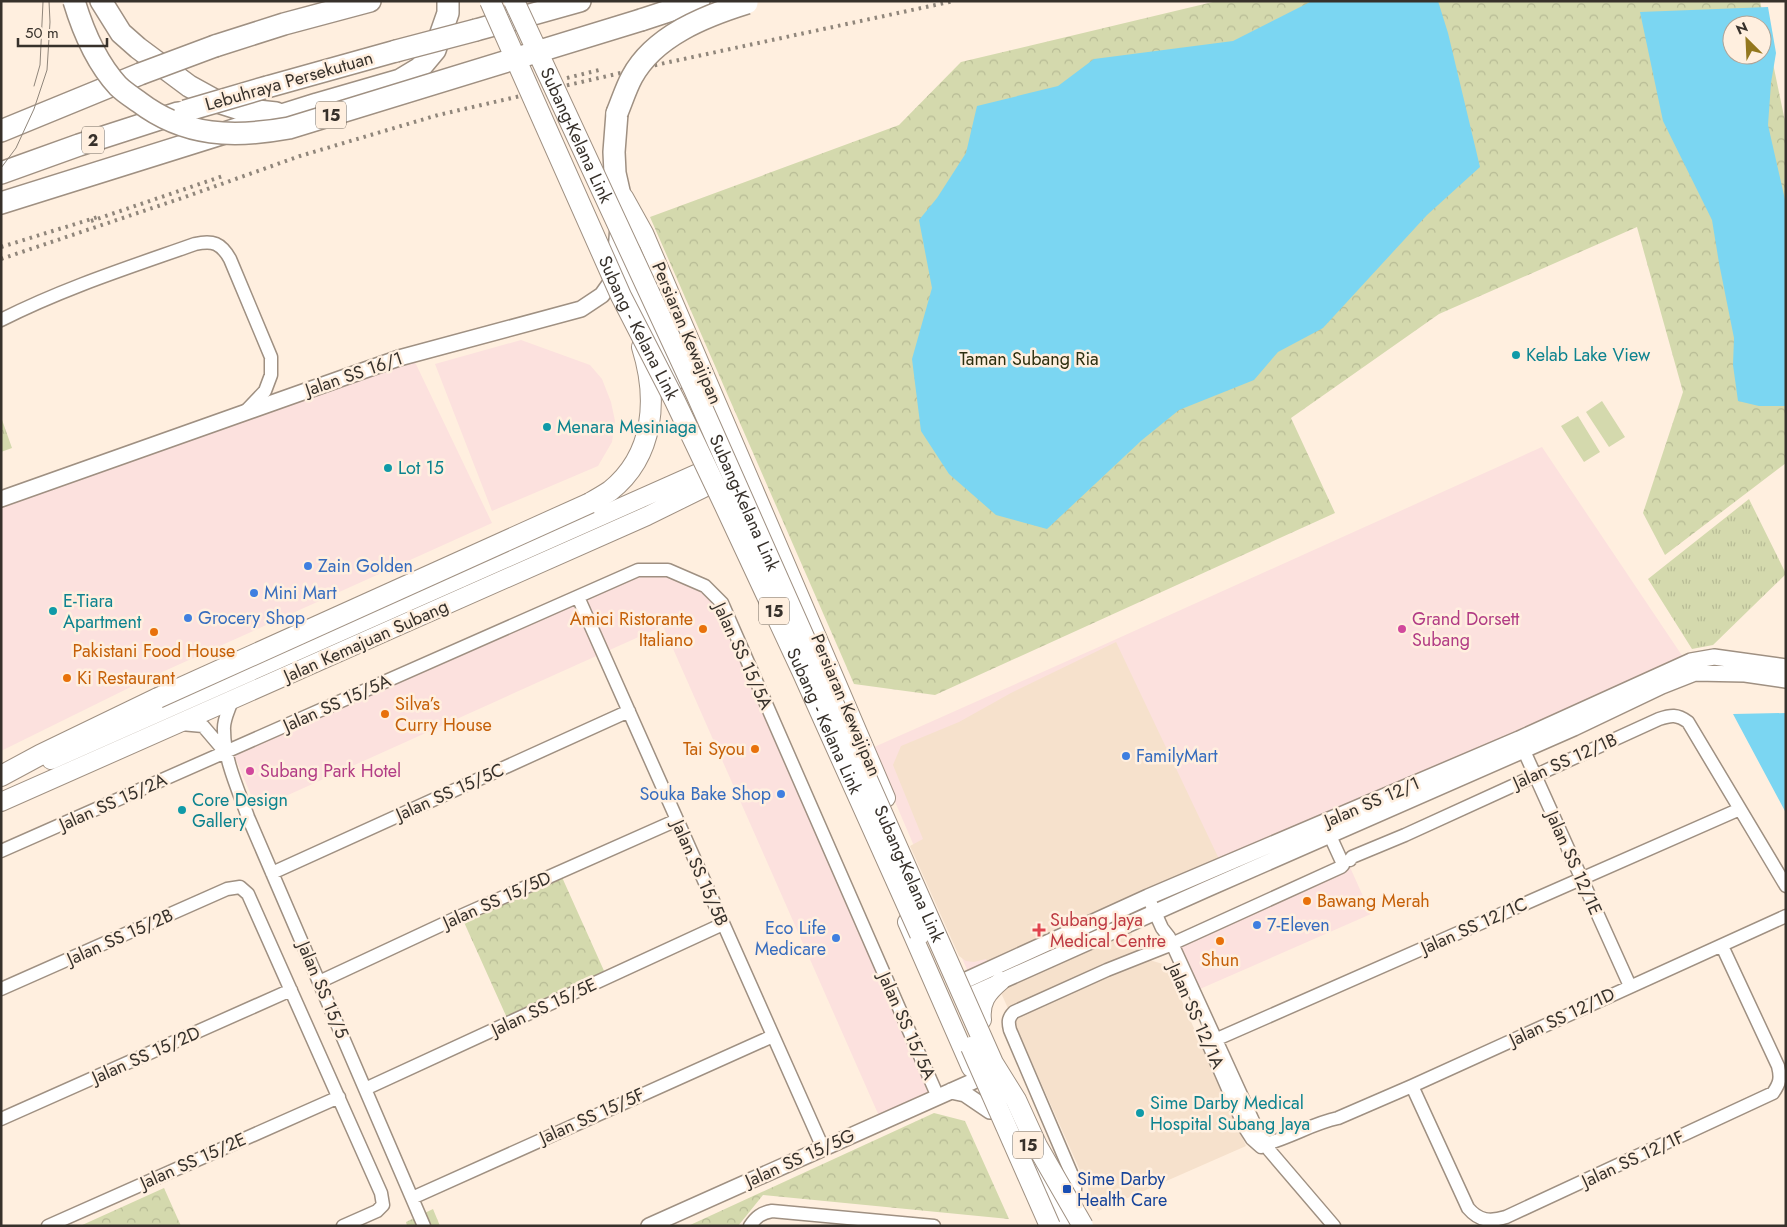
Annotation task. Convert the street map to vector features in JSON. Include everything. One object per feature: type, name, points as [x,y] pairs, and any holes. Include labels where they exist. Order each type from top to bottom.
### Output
[{"type":"highway","name":"15","points":[[74,1],[93,50],[118,86],[150,111],[178,125],[226,134],[265,132],[289,128],[699,1]]},
{"type":"highway","points":[[101,1],[122,33],[138,48],[189,86],[218,102],[240,109],[282,113],[317,104]]},
{"type":"highway","name":"2","points":[[1,132],[140,74],[215,46],[284,24],[370,1]]},
{"type":"highway","points":[[1,203],[317,104],[400,80],[420,68],[435,50],[448,13],[448,1]]},
{"type":"highway","name":"Lebuhraya Persekutuan","points":[[1,173],[79,145],[185,111],[580,1]]},
{"type":"highway","points":[[706,470],[664,358],[636,296],[628,231],[615,173],[614,152],[617,113],[632,77],[643,60],[658,47],[697,20],[750,2]]},
{"type":"main road","name":"Subang - Kelana Link","points":[[490,1],[621,296],[675,401],[802,671],[1050,1226]]},
{"type":"main road","name":"Subang-Kelana Link","points":[[514,1],[694,389],[993,1063]]},
{"type":"main road","name":"Persiaran Kewajipan","points":[[618,185],[644,233],[967,988],[1074,1226]]},
{"type":"main road","points":[[1,776],[158,698],[590,503],[609,492],[635,463],[643,448],[651,412],[651,384],[648,366],[621,296]]},
{"type":"main road","points":[[706,470],[725,468],[754,492]]},
{"type":"main road","name":"Persiaran Kewajipan","points":[[706,470],[735,516],[1040,1226]]},
{"type":"main road","name":"Jalan Kemajuan Subang","points":[[1,782],[706,470],[714,475],[712,484],[669,505],[1,802]]},
{"type":"main road","points":[[669,505],[705,499],[719,503],[735,516]]},
{"type":"main road","points":[[561,501],[573,529]]},
{"type":"main road","points":[[982,1020],[983,1000],[1001,982]]},
{"type":"main road","points":[[967,988],[951,989],[946,995],[942,995],[997,1116],[1003,1141]]},
{"type":"main road","points":[[993,1063],[1016,1100],[1037,1146],[1082,1226]]},
{"type":"main road","name":"15","points":[[993,1063],[1065,1226]]},
{"type":"street","name":"Jalan SS 16/1","points":[[1,499],[399,358],[581,309],[602,295],[614,278],[618,185]]},
{"type":"street","points":[[1,320],[36,302],[98,278],[195,244],[206,242],[217,244],[224,249],[230,259],[271,357],[270,375],[265,391],[246,411]]},
{"type":"street","name":"Jalan SS 15/5A","points":[[226,753],[638,570],[668,570],[705,586],[722,603],[944,1094]]},
{"type":"street","name":"Jalan SS 15/5B","points":[[578,597],[823,1148]]},
{"type":"street","name":"Jalan SS 12/1","points":[[1521,745],[1691,661],[1714,657],[1786,667]]},
{"type":"street","name":"Jalan SS 12/1","points":[[967,988],[1001,982],[1155,912],[1327,829],[1521,745],[1695,673],[1745,674],[1786,680]]},
{"type":"street","name":"Jalan SS 15/5","points":[[232,700],[225,718],[226,753],[248,817],[424,1226]]},
{"type":"street","name":"Jalan SS 15/5C","points":[[272,873],[629,712]]},
{"type":"street","name":"Jalan SS 12/1B","points":[[1350,860],[1659,719],[1673,715],[1681,716],[1688,722],[1740,809]]},
{"type":"street","name":"Jalan SS 15/5","points":[[179,724],[203,726],[226,753]]},
{"type":"street","name":"Jalan SS 12/1E","points":[[1521,745],[1630,986]]},
{"type":"street","name":"Jalan SS 15/2A","points":[[1,851],[226,753]]},
{"type":"street","points":[[1740,809],[1786,886]]},
{"type":"street","name":"Jalan SS 12/1C","points":[[1212,1041],[1740,809]]},
{"type":"street","name":"Jalan SS 15/5D","points":[[319,982],[677,820]]},
{"type":"street","points":[[1091,1226],[1075,1190],[1070,1184],[1007,1038],[1002,1026],[1002,1016],[1008,1008],[1166,939],[1184,938],[1341,867],[1342,862],[1327,829]]},
{"type":"street","name":"Jalan SS 12/1","points":[[967,988],[1148,897],[1327,829]]},
{"type":"street","name":"Jalan SS 15/2B","points":[[1,989],[227,888],[240,887],[248,894],[291,990]]},
{"type":"street","name":"Jalan SS 12/1A","points":[[1148,897],[1212,1041],[1259,1134],[1334,1226]]},
{"type":"street","name":"Jalan SS 12/1D","points":[[1269,1146],[1327,1127],[1338,1118],[1786,916]]},
{"type":"street","name":"Jalan SS 15/5E","points":[[365,1089],[723,924]]},
{"type":"street","name":"Jalan SS 12/1F","points":[[1412,1086],[1468,1208],[1475,1216],[1484,1220],[1494,1221],[1506,1217],[1773,1093],[1779,1084],[1778,1066],[1722,946]]},
{"type":"street","points":[[291,990],[381,1193],[383,1205],[377,1211],[343,1226]]},
{"type":"street","name":"Jalan SS 15/2D","points":[[1,1119],[291,990]]},
{"type":"street","name":"Jalan SS 15/5F","points":[[412,1198],[773,1036]]},
{"type":"street","name":"Jalan SS 15/5G","points":[[649,1226],[976,1080]]},
{"type":"street","points":[[944,1094],[965,1094],[990,1110]]},
{"type":"street","name":"Jalan SS 15/2E","points":[[48,1226],[339,1097]]},
{"type":"street","points":[[750,1226],[763,1213],[772,1211],[934,1226]]},
{"type":"shaded area","points":[[521,340],[590,365],[602,379],[611,402],[615,421],[612,442],[598,466],[492,511],[435,364]]},
{"type":"shaded area","points":[[414,360],[492,523],[149,678],[1,751],[1,506]]},
{"type":"shaded area","points":[[1542,447],[1683,657],[968,972],[872,748]]},
{"type":"shaded area","points":[[640,573],[667,574],[703,589],[719,607],[931,1093],[879,1116],[663,626],[257,809],[234,755]]},
{"type":"shaded area","name":"Subang Jaya Medical Centre","points":[[1116,642],[1219,859],[1118,905],[1143,958],[1166,965],[1246,1146],[1098,1211],[986,959],[974,962],[966,961],[959,956],[910,846],[923,839],[893,765],[901,746],[959,722],[1011,693]]},
{"type":"shaded area","points":[[1349,865],[1371,914],[1193,992],[1173,943]]},
{"type":"green space","name":"Taman Subang Ria","points":[[1217,1],[1760,1],[1763,15],[1722,15],[1722,65],[1772,65],[1772,59],[1786,126],[1786,463],[1665,555],[1643,513],[1683,392],[1637,227],[1439,314],[1291,418],[1335,513],[935,695],[854,684],[650,217],[899,125],[961,62]]},
{"type":"green space","points":[[1602,401],[1625,437],[1609,447],[1586,412]]},
{"type":"green space","points":[[1578,416],[1600,452],[1584,462],[1561,426]]},
{"type":"green space","points":[[1,417],[12,448],[1,452]]},
{"type":"green space","points":[[1749,499],[1786,574],[1713,645],[1692,649],[1648,579]]},
{"type":"green space","points":[[561,875],[605,973],[507,1018],[463,920]]},
{"type":"green space","points":[[934,1113],[965,1121],[1009,1219],[763,1195],[738,1226],[688,1226]]},
{"type":"green space","points":[[164,1188],[181,1226],[80,1226]]},
{"type":"green space","points":[[433,1209],[440,1226],[407,1226],[406,1222]]},
{"type":"water","points":[[1312,1],[1438,1],[1448,33],[1480,167],[1427,215],[1323,328],[1278,352],[1254,380],[1179,410],[1142,440],[1047,529],[996,515],[949,474],[921,431],[912,359],[932,288],[919,220],[937,198],[966,153],[977,106],[1058,86],[1094,59],[1233,41]]},
{"type":"water","points":[[1768,7],[1769,15],[1722,15],[1722,65],[1772,65],[1772,30],[1776,53],[1771,83],[1768,125],[1786,204],[1786,406],[1759,406],[1738,401],[1733,365],[1734,338],[1712,220],[1663,121],[1640,12]]},
{"type":"water","points":[[1786,713],[1786,813],[1733,714]]},
{"type":"tram line","points":[[1,168],[16,148],[34,109],[47,70],[50,22],[49,1]]},
{"type":"tram line","points":[[34,86],[40,65],[43,2]]},
{"type":"railway","points":[[1,259],[300,156],[438,115],[651,66],[954,1]]},
{"type":"railway","points":[[567,78],[603,69]]},
{"type":"railway","points":[[91,221],[223,176]]},
{"type":"railway","points":[[1,247],[98,217]]},
{"type":"place","name":"Kelab Lake View","points":[[1516,355]]},
{"type":"place","name":"Menara Mesiniaga","points":[[547,427]]},
{"type":"place","name":"Lot 15","points":[[388,468]]},
{"type":"place","name":"Zain Golden","points":[[308,566]]},
{"type":"place","name":"Mini Mart","points":[[254,593]]},
{"type":"place","name":"E-Tiara Apartment","points":[[53,611]]},
{"type":"place","name":"Grocery Shop","points":[[188,618]]},
{"type":"place","name":"Amici Ristorante Italiano","points":[[703,629]]},
{"type":"place","name":"Grand Dorsett Subang","points":[[1402,629]]},
{"type":"place","name":"Pakistani Food House","points":[[154,632]]},
{"type":"place","name":"Ki Restaurant","points":[[67,678]]},
{"type":"place","name":"Silva’s Curry House","points":[[385,714]]},
{"type":"place","name":"Tai Syou","points":[[755,749]]},
{"type":"place","name":"FamilyMart","points":[[1126,756]]},
{"type":"place","name":"Subang Park Hotel","points":[[250,771]]},
{"type":"place","name":"Souka Bake Shop","points":[[781,794]]},
{"type":"place","name":"Core Design Gallery","points":[[182,810]]},
{"type":"place","name":"Bawang Merah","points":[[1307,901]]},
{"type":"place","name":"7-Eleven","points":[[1257,925]]},
{"type":"place","name":"Subang Jaya Medical Centre","points":[[1039,930]]},
{"type":"place","name":"Eco Life Medicare","points":[[836,938]]},
{"type":"place","name":"Shun","points":[[1220,941]]},
{"type":"place","name":"Sime Darby Medical Hospital Subang Jaya","points":[[1140,1113]]},
{"type":"place","name":"Sime Darby Health Care","points":[[1067,1189]]}]
